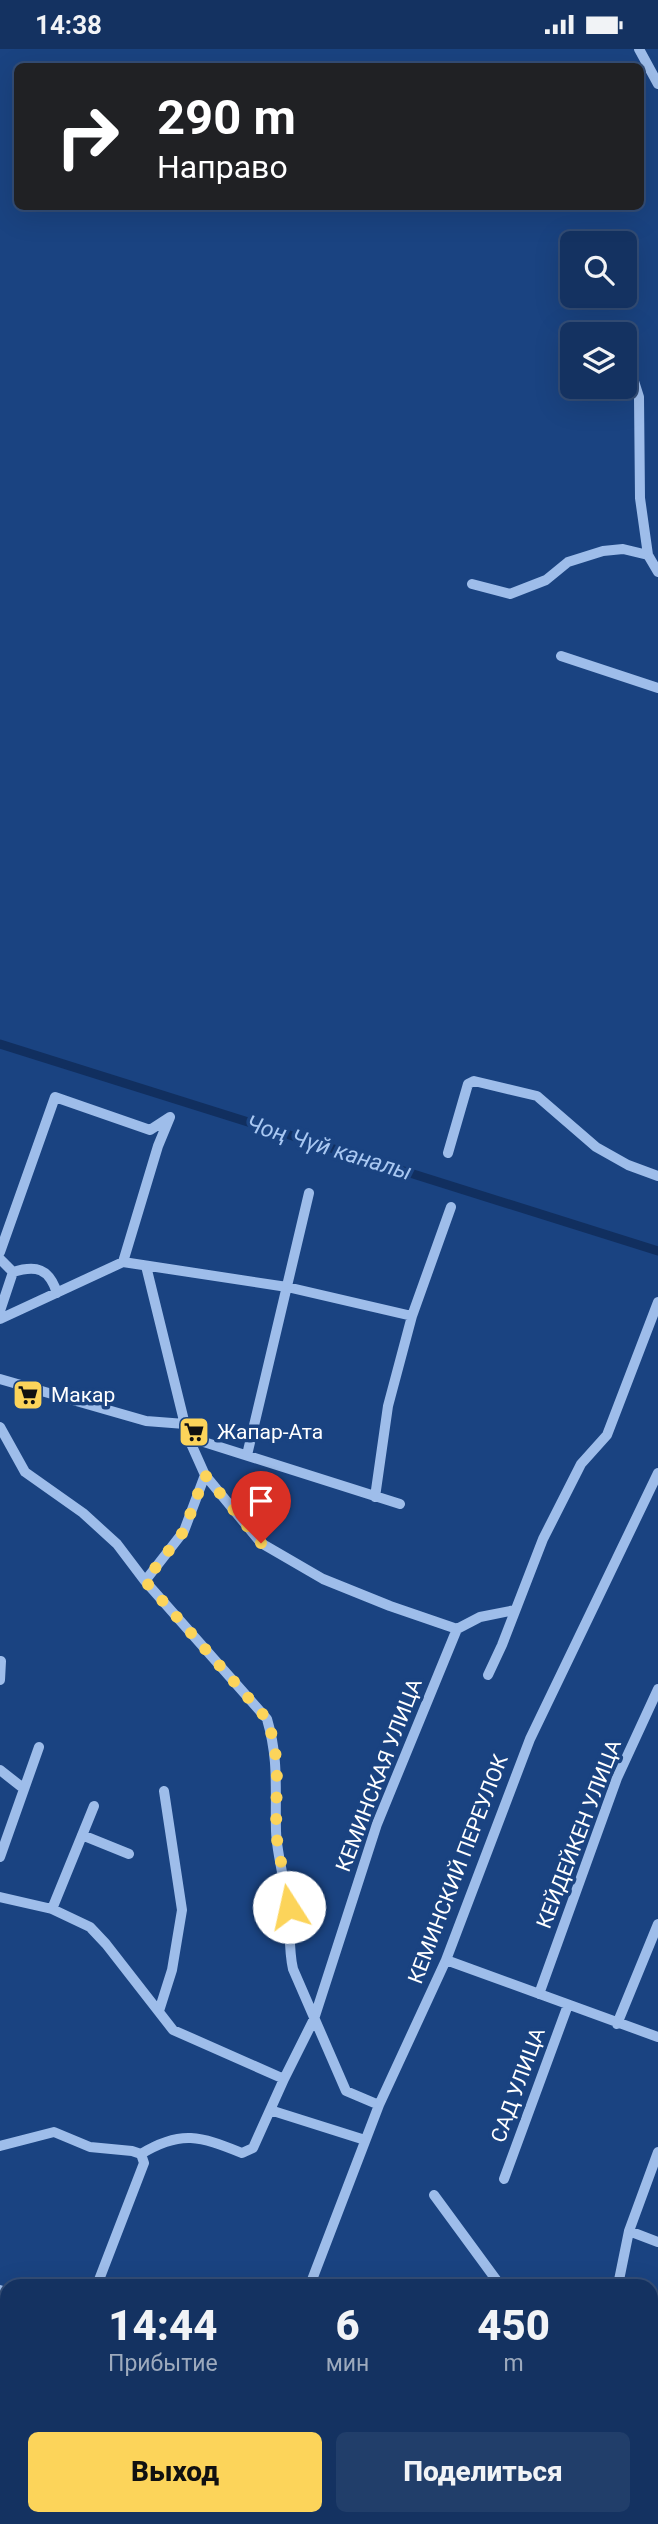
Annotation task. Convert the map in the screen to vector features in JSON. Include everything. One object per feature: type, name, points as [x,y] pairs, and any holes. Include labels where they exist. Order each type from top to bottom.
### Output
[{"type":"street","points":[[639,49],[658,84]]},
{"type":"street","points":[[637,391],[640,498],[648,555],[658,572]]},
{"type":"street","points":[[472,584],[510,594],[546,580],[568,562],[603,551],[623,549],[648,555]]},
{"type":"street","points":[[561,656],[658,688]]},
{"type":"street","points":[[448,1153],[468,1084],[474,1081],[537,1096],[596,1147],[628,1165],[658,1176]]},
{"type":"street","points":[[0,1252],[55,1097],[150,1130],[170,1117],[158,1146],[123,1262]]},
{"type":"street","points":[[247,1455],[309,1193]]},
{"type":"street","points":[[375,1497],[388,1406],[412,1316],[451,1207]]},
{"type":"street","points":[[0,1259],[13,1272]]},
{"type":"street","points":[[0,1319],[123,1262],[287,1286],[412,1316]]},
{"type":"street","points":[[146,1266],[188,1437],[205,1475],[261,1543],[323,1579],[390,1607],[457,1629],[480,1617],[515,1610]]},
{"type":"street","points":[[13,1272],[28,1267],[41,1270],[53,1280],[57,1293]]},
{"type":"street","points":[[0,1311],[13,1272]]},
{"type":"street","points":[[488,1675],[543,1539],[581,1464],[607,1434],[658,1301]]},
{"type":"street","points":[[0,1380],[146,1421],[185,1424]]},
{"type":"street","points":[[0,1427],[25,1472],[83,1513],[117,1545],[145,1581],[267,1719],[274,1742],[277,1767],[276,1834],[289,1907],[289,1954],[293,1969],[346,2091],[379,2105]]},
{"type":"street","points":[[188,1437],[400,1504]]},
{"type":"street","name":"КЕМИНСКИЙ ПЕРЕУЛОК","points":[[314,2279],[365,2140],[446,1960],[530,1739],[658,1473]]},
{"type":"street","points":[[145,1581],[184,1531],[205,1475]]},
{"type":"street","name":"КЕМИНСКАЯ УЛИЦА","points":[[141,2154],[171,2139],[202,2137],[242,2153],[253,2148],[314,2019],[377,1824],[457,1629]]},
{"type":"street","points":[[0,1680],[1,1661]]},
{"type":"street","name":"КЕЙДЕЙКЕН УЛИЦА","points":[[539,1994],[617,1778],[658,1689]]},
{"type":"street","points":[[0,1857],[39,1747]]},
{"type":"street","points":[[0,1770],[23,1788]]},
{"type":"street","points":[[159,2011],[172,1970],[181,1910],[164,1791]]},
{"type":"street","points":[[52,1909],[94,1806]]},
{"type":"street","points":[[82,1835],[129,1854]]},
{"type":"street","points":[[0,1897],[52,1909],[90,1927],[173,2030],[284,2079]]},
{"type":"street","points":[[617,2024],[658,1924]]},
{"type":"street","points":[[446,1960],[658,2037]]},
{"type":"street","name":"САД УЛИЦА","points":[[504,2179],[568,2005]]},
{"type":"street","points":[[270,2110],[365,2140]]},
{"type":"street","points":[[0,2146],[54,2132],[90,2147],[141,2154],[144,2163],[99,2279]]},
{"type":"street","points":[[619,2279],[629,2231],[658,2153]]},
{"type":"street","points":[[435,2195],[496,2279]]},
{"type":"street","points":[[629,2231],[658,2242]]},
{"type":"waterway","name":"Чоң Чүй каналы","points":[[0,1044],[658,1251]]},
{"type":"place","name":"Макар","points":[[28,1395]]},
{"type":"place","name":"Жапар-Ата","points":[[194,1432]]},
{"type":"route","points":[[261,1543],[205,1475],[184,1531],[145,1581],[267,1719],[274,1742],[277,1767],[276,1834],[289,1907]]}]
